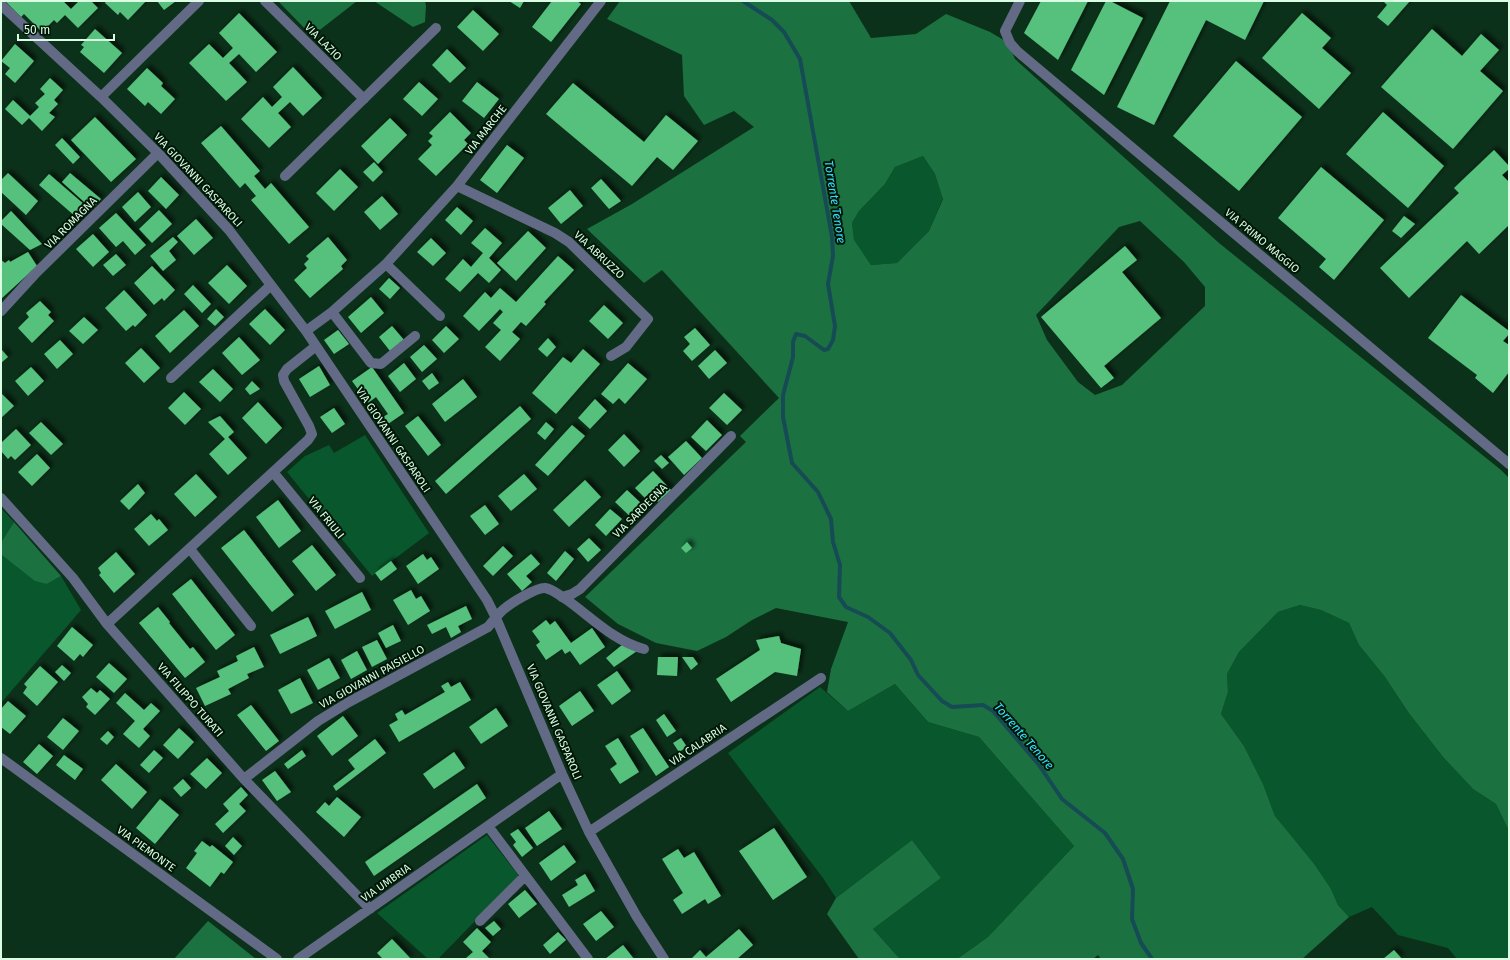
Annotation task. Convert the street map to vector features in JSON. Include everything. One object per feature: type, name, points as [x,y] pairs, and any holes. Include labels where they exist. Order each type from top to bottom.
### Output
[{"type":"street","points":[[101,97],[199,1]]},
{"type":"street","name":"VIA LAZIO","points":[[265,1],[364,99]]},
{"type":"street","name":"VIA PRIMO MAGGIO","points":[[1020,1],[1005,31],[1010,43],[1017,50],[1509,464]]},
{"type":"street","name":"VIA MARCHE","points":[[306,332],[332,312],[386,264],[457,186],[600,2]]},
{"type":"street","name":"VIA GIOVANNI GASPAROLI","points":[[1,5],[101,97],[158,153],[229,230],[316,346],[487,600],[588,832],[637,917],[664,959]]},
{"type":"street","points":[[285,176],[436,28]]},
{"type":"street","name":"VIA ROMAGNA","points":[[1,311],[35,274],[158,153]]},
{"type":"street","name":"VIA ABRUZZO","points":[[457,186],[555,233],[569,242],[648,319],[626,347],[611,356]]},
{"type":"street","points":[[386,264],[440,316]]},
{"type":"street","points":[[171,378],[271,285]]},
{"type":"street","points":[[332,312],[371,362],[381,364],[415,336]]},
{"type":"street","points":[[107,624],[308,440],[312,434],[309,426],[284,381],[283,375],[287,369],[316,346]]},
{"type":"street","name":"VIA SARDEGNA","points":[[562,597],[572,594],[580,589],[731,436]]},
{"type":"street","name":"VIA FRIULI","points":[[273,472],[360,578]]},
{"type":"street","name":"VIA FILIPPO TURATI","points":[[1,498],[73,578],[107,624],[244,779],[370,909]]},
{"type":"street","points":[[190,549],[252,626]]},
{"type":"street","points":[[496,618],[504,609],[535,591],[544,588],[552,590],[618,638],[632,646],[644,649]]},
{"type":"street","name":"VIA GIOVANNI PAISIELLO","points":[[244,779],[332,712],[488,627],[496,618]]},
{"type":"street","name":"VIA CALABRIA","points":[[588,832],[821,678]]},
{"type":"street","name":"VIA PIEMONTE","points":[[1,758],[277,959]]},
{"type":"street","name":"VIA UMBRIA","points":[[298,959],[562,774]]},
{"type":"street","points":[[488,826],[588,959]]},
{"type":"street","points":[[480,921],[525,876]]},
{"type":"green space","points":[[278,1],[357,1],[312,36]]},
{"type":"green space","points":[[374,1],[425,1],[425,22],[413,27]]},
{"type":"green space","points":[[620,1],[849,1],[871,38],[916,34],[946,14],[990,32],[1007,42],[1015,59],[1219,243],[1501,470],[1509,478],[1509,831],[1496,804],[1473,789],[1443,757],[1408,712],[1385,677],[1359,645],[1349,623],[1321,610],[1300,605],[1278,612],[1239,652],[1227,674],[1228,692],[1221,714],[1244,746],[1263,784],[1275,816],[1314,864],[1331,889],[1338,905],[1349,917],[1302,959],[1101,959],[1098,955],[1093,959],[957,959],[988,937],[1074,846],[979,737],[928,722],[895,684],[848,711],[827,692],[831,669],[848,622],[776,608],[752,620],[726,637],[697,651],[656,643],[618,624],[585,597],[746,442],[740,436],[779,398],[662,270],[644,283],[587,229],[632,204],[754,127],[734,111],[704,125],[684,96],[682,55],[607,19]],"holes":[[[923,156],[935,174],[943,199],[929,231],[897,263],[871,265],[854,240],[852,223],[859,211],[885,184],[895,167]],[[1140,221],[1184,262],[1205,287],[1205,306],[1122,385],[1095,395],[1078,382],[1047,340],[1036,315],[1119,227]]]},
{"type":"green space","points":[[923,156],[935,174],[943,198],[929,231],[897,263],[871,265],[854,241],[852,223],[859,211],[885,184],[895,167]]},
{"type":"green space","points":[[365,435],[429,533],[372,576],[287,472],[305,456],[329,445],[334,453]]},
{"type":"green space","points":[[1,508],[14,522],[2,541],[47,584],[61,576],[81,610],[1,703]]},
{"type":"green space","points":[[14,522],[61,576],[47,584],[35,581],[2,555],[2,541]]},
{"type":"green space","points":[[1300,605],[1321,610],[1349,623],[1359,645],[1385,677],[1408,712],[1443,757],[1473,789],[1496,804],[1509,831],[1509,959],[1457,959],[1448,948],[1398,935],[1372,907],[1349,917],[1338,905],[1331,889],[1275,816],[1263,784],[1244,746],[1221,714],[1228,692],[1227,674],[1239,652],[1278,612]]},
{"type":"green space","points":[[895,684],[928,722],[979,737],[1074,846],[988,937],[957,959],[900,959],[873,929],[941,878],[912,840],[836,898],[823,878],[728,753],[820,687],[848,711]]},
{"type":"green space","points":[[487,835],[519,876],[438,959],[428,959],[377,913]]},
{"type":"green space","points":[[912,840],[941,878],[873,929],[900,959],[859,959],[827,914],[836,898]]},
{"type":"green space","points":[[208,921],[256,959],[174,959]]},
{"type":"building","points":[[5,1],[63,1],[71,9],[79,1],[91,1],[98,8],[78,28],[65,15],[57,23],[54,20],[42,32],[24,14],[21,17]]},
{"type":"building","points":[[106,1],[146,1],[128,20],[120,12],[118,15],[105,3]]},
{"type":"building","points":[[157,1],[176,1],[164,10]]},
{"type":"building","points":[[509,1],[524,1],[520,8]]},
{"type":"building","points":[[552,1],[577,1],[581,4],[551,42],[532,27]]},
{"type":"building","points":[[1041,1],[1088,1],[1058,60],[1024,33]]},
{"type":"building","points":[[1106,1],[1110,1],[1143,18],[1104,95],[1071,70]]},
{"type":"building","points":[[1170,1],[1264,1],[1245,40],[1206,20],[1154,125],[1117,107]]},
{"type":"building","points":[[1383,1],[1410,1],[1388,26],[1377,17],[1387,5]]},
{"type":"building","points":[[473,10],[499,34],[483,51],[457,27]]},
{"type":"building","points":[[239,13],[277,52],[256,72],[239,54],[229,63],[247,82],[226,101],[189,63],[209,44],[223,58],[233,48],[219,33]]},
{"type":"building","points":[[1302,13],[1331,38],[1322,48],[1351,73],[1319,109],[1262,58]]},
{"type":"building","points":[[95,29],[122,53],[104,73],[80,52],[84,47],[81,45]]},
{"type":"building","points":[[1432,29],[1462,56],[1481,34],[1499,50],[1480,71],[1503,91],[1453,149],[1381,87]]},
{"type":"building","points":[[15,44],[34,61],[15,83],[5,74],[10,68],[1,61]]},
{"type":"building","points":[[447,49],[466,68],[450,83],[432,65]]},
{"type":"building","points":[[1236,61],[1302,117],[1239,191],[1173,136]]},
{"type":"building","points":[[293,67],[322,98],[303,116],[290,102],[278,113],[291,127],[269,148],[241,119],[263,97],[272,107],[282,97],[273,87]]},
{"type":"building","points":[[147,68],[163,83],[161,86],[175,99],[161,114],[148,102],[145,106],[127,89]]},
{"type":"building","points":[[50,78],[63,90],[54,100],[58,104],[49,113],[55,117],[42,131],[29,118],[22,125],[5,109],[13,100],[30,116],[39,107],[35,103],[45,94],[40,89]]},
{"type":"building","points":[[419,82],[438,99],[422,116],[403,99]]},
{"type":"building","points":[[477,82],[499,99],[484,118],[462,101]]},
{"type":"building","points":[[573,83],[644,142],[666,115],[698,141],[673,170],[657,157],[632,186],[546,114]]},
{"type":"building","points":[[450,112],[471,133],[464,140],[468,144],[436,176],[418,159],[432,145],[428,141],[433,136],[429,133]]},
{"type":"building","points":[[1383,112],[1444,166],[1408,208],[1346,154]]},
{"type":"building","points":[[95,117],[136,159],[111,182],[71,140]]},
{"type":"building","points":[[390,118],[407,135],[378,164],[361,146]]},
{"type":"building","points":[[221,126],[260,171],[254,176],[265,189],[271,183],[309,227],[289,244],[251,200],[256,196],[245,183],[240,188],[201,143]]},
{"type":"building","points":[[62,138],[80,157],[73,164],[55,145]]},
{"type":"building","points":[[507,145],[524,158],[497,193],[480,180]]},
{"type":"building","points":[[1494,150],[1509,166],[1509,169],[1502,175],[1509,182],[1509,225],[1479,254],[1467,241],[1409,298],[1380,268],[1459,193],[1454,188]]},
{"type":"building","points":[[374,162],[383,172],[373,182],[363,172]]},
{"type":"building","points":[[1321,167],[1384,220],[1334,280],[1319,267],[1326,259],[1278,218]]},
{"type":"building","points":[[340,169],[358,187],[334,211],[316,193]]},
{"type":"building","points":[[8,173],[38,201],[26,215],[1,192],[1,180]]},
{"type":"building","points":[[70,173],[101,199],[92,209],[62,182]]},
{"type":"building","points":[[49,174],[86,206],[76,217],[39,185]]},
{"type":"building","points":[[161,177],[179,195],[166,209],[148,191]]},
{"type":"building","points":[[601,179],[621,201],[609,209],[591,188]]},
{"type":"building","points":[[570,190],[583,206],[561,224],[548,208]]},
{"type":"building","points":[[138,192],[151,207],[135,222],[122,207]]},
{"type":"building","points":[[382,196],[398,214],[380,230],[364,212]]},
{"type":"building","points":[[457,207],[473,221],[461,235],[445,220]]},
{"type":"building","points":[[159,210],[172,224],[152,243],[139,229]]},
{"type":"building","points":[[11,211],[42,244],[30,250],[1,224],[1,221]]},
{"type":"building","points":[[116,213],[146,245],[135,255],[123,241],[116,247],[99,228]]},
{"type":"building","points":[[1404,216],[1415,224],[1401,238],[1392,231]]},
{"type":"building","points":[[196,219],[213,238],[194,255],[177,236]]},
{"type":"building","points":[[485,228],[502,243],[489,258],[501,270],[489,283],[478,273],[460,292],[445,279],[463,259],[471,267],[483,253],[471,243]]},
{"type":"building","points":[[528,231],[546,248],[516,281],[497,263]]},
{"type":"building","points":[[93,234],[109,252],[93,267],[76,249]]},
{"type":"building","points":[[173,237],[178,242],[169,251],[176,260],[163,271],[150,256]]},
{"type":"building","points":[[328,237],[347,260],[341,266],[343,269],[310,298],[294,280],[307,268],[304,264],[309,259],[306,256]]},
{"type":"building","points":[[431,238],[446,253],[433,266],[417,252]]},
{"type":"building","points":[[1125,246],[1137,260],[1122,272],[1161,318],[1104,366],[1114,378],[1101,388],[1041,317]]},
{"type":"building","points":[[28,252],[37,266],[1,299],[1,260],[5,263],[9,260],[10,262]]},
{"type":"building","points":[[116,254],[126,265],[113,276],[103,265]]},
{"type":"building","points":[[558,256],[574,270],[544,302],[546,304],[526,326],[521,322],[512,332],[520,339],[500,361],[485,347],[501,330],[493,323],[503,312],[500,309],[479,331],[463,316],[485,292],[491,298],[500,288],[516,302]]},
{"type":"building","points":[[227,265],[247,286],[229,304],[208,283]]},
{"type":"building","points":[[152,266],[175,290],[164,301],[162,298],[154,305],[134,283]]},
{"type":"building","points":[[389,278],[400,288],[390,299],[379,289]]},
{"type":"building","points":[[193,285],[211,304],[202,313],[184,294]]},
{"type":"building","points":[[124,290],[147,315],[135,327],[133,325],[126,331],[105,308]]},
{"type":"building","points":[[1461,295],[1509,331],[1509,334],[1503,341],[1509,345],[1509,372],[1493,393],[1475,378],[1477,375],[1428,338]]},
{"type":"building","points":[[371,297],[384,313],[361,333],[348,317]]},
{"type":"building","points":[[40,301],[51,312],[48,315],[54,321],[32,343],[18,328],[29,317],[26,313]]},
{"type":"building","points":[[604,305],[623,323],[608,339],[589,321]]},
{"type":"building","points":[[216,309],[224,317],[215,326],[207,319]]},
{"type":"building","points":[[265,309],[285,330],[270,345],[249,324]]},
{"type":"building","points":[[184,310],[199,326],[170,353],[155,336]]},
{"type":"building","points":[[84,317],[98,330],[83,344],[69,331]]},
{"type":"building","points":[[392,326],[404,340],[390,351],[379,337]]},
{"type":"building","points":[[446,326],[459,339],[444,353],[432,340]]},
{"type":"building","points":[[695,328],[710,345],[692,361],[683,351],[690,344],[684,337]]},
{"type":"building","points":[[338,330],[349,344],[334,354],[324,340]]},
{"type":"building","points":[[239,337],[260,360],[242,375],[222,353]]},
{"type":"building","points":[[548,338],[556,347],[547,357],[538,349]]},
{"type":"building","points":[[60,340],[73,354],[57,369],[44,354]]},
{"type":"building","points":[[424,345],[437,359],[422,372],[410,357]]},
{"type":"building","points":[[141,348],[160,368],[144,383],[125,363]]},
{"type":"building","points":[[1,349],[8,357],[1,363]]},
{"type":"building","points":[[583,349],[600,364],[556,414],[532,393],[563,357],[571,363]]},
{"type":"building","points":[[715,350],[727,363],[709,379],[698,366]]},
{"type":"building","points":[[404,363],[416,379],[400,392],[388,376]]},
{"type":"building","points":[[628,363],[647,379],[625,404],[619,398],[613,404],[601,394]]},
{"type":"building","points":[[319,366],[330,385],[310,397],[299,379]]},
{"type":"building","points":[[31,367],[44,381],[28,396],[15,381]]},
{"type":"building","points":[[372,367],[404,413],[388,424],[383,417],[388,414],[376,397],[368,403],[352,381]]},
{"type":"building","points":[[213,369],[233,389],[220,402],[199,382]]},
{"type":"building","points":[[432,373],[439,383],[429,390],[422,381]]},
{"type":"building","points":[[463,379],[477,397],[445,422],[432,404]]},
{"type":"building","points":[[252,381],[260,389],[250,395],[245,389]]},
{"type":"building","points":[[184,392],[201,409],[185,425],[168,408]]},
{"type":"building","points":[[1,393],[14,406],[1,418]]},
{"type":"building","points":[[724,393],[742,410],[727,425],[709,408]]},
{"type":"building","points":[[595,399],[607,411],[590,429],[578,418]]},
{"type":"building","points":[[258,402],[282,428],[266,444],[242,418]]},
{"type":"building","points":[[520,406],[531,419],[446,494],[435,481]]},
{"type":"building","points":[[334,408],[345,424],[332,433],[320,417]]},
{"type":"building","points":[[220,416],[234,432],[228,437],[247,458],[228,475],[209,454],[225,439],[208,422]]},
{"type":"building","points":[[418,416],[441,445],[428,456],[405,426]]},
{"type":"building","points":[[707,420],[722,435],[706,451],[691,437]]},
{"type":"building","points":[[41,422],[63,444],[51,455],[29,433]]},
{"type":"building","points":[[546,422],[554,429],[545,440],[537,433]]},
{"type":"building","points":[[572,425],[585,436],[548,476],[535,465]]},
{"type":"building","points":[[16,429],[31,445],[15,460],[11,456],[8,459],[1,451],[1,443]]},
{"type":"building","points":[[624,434],[640,451],[624,467],[608,450]]},
{"type":"building","points":[[686,441],[702,458],[684,475],[668,457]]},
{"type":"building","points":[[37,454],[50,468],[32,486],[18,472]]},
{"type":"building","points":[[661,455],[669,463],[662,469],[654,461]]},
{"type":"building","points":[[653,471],[671,490],[658,502],[649,493],[645,498],[635,488]]},
{"type":"building","points":[[196,474],[217,497],[195,517],[174,494]]},
{"type":"building","points":[[524,474],[537,489],[511,511],[498,496]]},
{"type":"building","points":[[585,480],[601,497],[569,527],[553,510]]},
{"type":"building","points":[[138,484],[145,493],[129,510],[120,501]]},
{"type":"building","points":[[627,490],[647,509],[635,521],[615,502]]},
{"type":"building","points":[[278,500],[301,531],[279,548],[256,517]]},
{"type":"building","points":[[485,505],[499,524],[485,535],[470,516]]},
{"type":"building","points":[[610,509],[622,519],[606,536],[595,525]]},
{"type":"building","points":[[151,514],[157,521],[159,519],[168,530],[149,546],[134,529]]},
{"type":"building","points":[[244,530],[294,595],[272,612],[221,548]]},
{"type":"building","points":[[589,538],[601,550],[588,562],[577,549]]},
{"type":"building","points":[[687,542],[692,548],[686,553],[681,548]]},
{"type":"building","points":[[312,545],[336,575],[316,591],[292,561]]},
{"type":"building","points":[[503,546],[513,556],[493,576],[483,566]]},
{"type":"building","points":[[565,551],[574,559],[556,581],[547,573]]},
{"type":"building","points":[[116,552],[135,574],[114,593],[99,575],[101,573],[98,568]]},
{"type":"building","points":[[423,554],[427,560],[431,557],[439,569],[418,584],[406,566]]},
{"type":"building","points":[[531,554],[540,564],[526,576],[532,582],[522,591],[507,574]]},
{"type":"building","points":[[391,561],[397,569],[381,581],[375,573]]},
{"type":"building","points":[[191,579],[235,635],[216,650],[172,594]]},
{"type":"building","points":[[411,590],[416,599],[421,596],[430,611],[408,625],[393,600]]},
{"type":"building","points":[[362,592],[371,610],[335,629],[325,611]]},
{"type":"building","points":[[466,606],[472,619],[458,626],[461,632],[451,638],[446,627],[432,634],[427,625]]},
{"type":"building","points":[[158,607],[190,649],[193,647],[205,662],[185,678],[139,623]]},
{"type":"building","points":[[308,617],[317,636],[280,654],[270,635]]},
{"type":"building","points":[[546,620],[550,625],[555,621],[571,643],[592,628],[605,647],[580,665],[570,651],[565,654],[562,649],[546,660],[536,645],[540,642],[532,631]]},
{"type":"building","points":[[393,625],[401,641],[386,648],[378,633]]},
{"type":"building","points":[[72,627],[93,645],[83,657],[80,654],[74,661],[57,646]]},
{"type":"building","points":[[779,636],[781,643],[801,649],[797,676],[775,672],[731,702],[716,679],[760,650],[756,640]]},
{"type":"building","points":[[377,640],[387,659],[372,667],[362,647]]},
{"type":"building","points":[[622,645],[637,651],[614,667],[606,658]]},
{"type":"building","points":[[254,647],[264,667],[247,674],[249,678],[228,689],[231,694],[205,706],[196,688],[220,677],[217,671],[238,661],[236,656]]},
{"type":"building","points":[[357,651],[367,670],[351,679],[341,660]]},
{"type":"building","points":[[658,657],[678,657],[677,676],[657,675]]},
{"type":"building","points":[[682,657],[693,657],[698,664],[691,670]]},
{"type":"building","points":[[329,658],[340,678],[318,690],[307,670]]},
{"type":"building","points":[[109,663],[127,679],[114,693],[96,677]]},
{"type":"building","points":[[62,665],[71,673],[64,681],[55,672]]},
{"type":"building","points":[[40,666],[58,682],[37,706],[23,693],[27,687],[24,684]]},
{"type":"building","points":[[617,671],[631,691],[612,705],[597,685]]},
{"type":"building","points":[[300,678],[313,703],[291,714],[278,690]]},
{"type":"building","points":[[448,682],[451,687],[460,682],[471,700],[399,742],[389,725],[398,720],[395,714],[402,710],[405,715],[445,692],[441,686]]},
{"type":"building","points":[[91,688],[97,693],[100,690],[110,699],[95,715],[86,707],[88,704],[82,697]]},
{"type":"building","points":[[580,691],[594,711],[572,726],[559,706]]},
{"type":"building","points":[[125,693],[144,710],[151,703],[160,711],[143,729],[150,736],[139,748],[123,734],[135,721],[116,703]]},
{"type":"building","points":[[8,701],[26,716],[10,734],[1,727],[1,709]]},
{"type":"building","points":[[251,705],[279,741],[266,751],[237,715]]},
{"type":"building","points":[[496,708],[508,726],[481,744],[469,727]]},
{"type":"building","points":[[664,714],[676,731],[667,737],[656,720]]},
{"type":"building","points":[[343,716],[358,736],[332,756],[317,736]]},
{"type":"building","points":[[63,718],[79,731],[63,750],[47,737]]},
{"type":"building","points":[[179,728],[194,742],[178,759],[163,745]]},
{"type":"building","points":[[643,728],[669,767],[656,776],[630,736]]},
{"type":"building","points":[[108,731],[114,737],[107,745],[100,739]]},
{"type":"building","points":[[618,738],[639,772],[620,784],[610,769],[617,764],[605,746]]},
{"type":"building","points":[[681,738],[687,747],[679,752],[673,743]]},
{"type":"building","points":[[375,739],[386,753],[336,791],[333,786],[355,769],[348,760]]},
{"type":"building","points":[[39,744],[53,756],[37,774],[23,762]]},
{"type":"building","points":[[154,750],[163,758],[149,773],[140,765]]},
{"type":"building","points":[[302,750],[306,756],[288,769],[284,764]]},
{"type":"building","points":[[454,752],[465,768],[434,789],[423,774]]},
{"type":"building","points":[[64,755],[83,769],[75,780],[56,765]]},
{"type":"building","points":[[207,758],[222,773],[206,789],[190,774]]},
{"type":"building","points":[[116,764],[147,792],[132,809],[101,780]]},
{"type":"building","points":[[275,771],[291,792],[277,801],[262,780]]},
{"type":"building","points":[[183,779],[191,788],[181,797],[173,788]]},
{"type":"building","points":[[477,784],[486,798],[374,876],[365,862]]},
{"type":"building","points":[[241,787],[248,795],[239,804],[246,811],[223,833],[215,824],[229,811],[223,804]]},
{"type":"building","points":[[337,797],[361,817],[344,837],[316,812],[325,802],[329,806]]},
{"type":"building","points":[[160,799],[179,815],[155,844],[136,828]]},
{"type":"building","points":[[549,811],[562,829],[537,846],[525,828]]},
{"type":"building","points":[[774,828],[807,877],[773,900],[739,851]]},
{"type":"building","points":[[518,829],[533,848],[522,857],[513,845],[516,842],[510,834]]},
{"type":"building","points":[[233,837],[242,846],[234,855],[225,846]]},
{"type":"building","points":[[202,841],[210,847],[212,845],[233,862],[224,874],[221,872],[210,887],[186,868],[197,853],[194,851]]},
{"type":"building","points":[[564,845],[576,862],[551,881],[539,863]]},
{"type":"building","points":[[678,849],[684,858],[694,852],[721,896],[708,904],[705,899],[682,914],[673,900],[683,893],[662,859]]},
{"type":"building","points":[[585,874],[595,891],[569,907],[562,895],[578,885],[575,880]]},
{"type":"building","points":[[525,890],[537,904],[519,918],[508,904]]},
{"type":"building","points":[[601,911],[614,927],[596,941],[583,924]]},
{"type":"building","points":[[494,921],[501,929],[493,936],[485,928]]},
{"type":"building","points":[[477,928],[491,942],[482,951],[490,959],[466,958],[473,952],[463,942]]},
{"type":"building","points":[[739,929],[753,945],[737,959],[691,959],[700,950],[706,957]]},
{"type":"building","points":[[558,932],[566,940],[550,954],[543,945]]},
{"type":"building","points":[[392,939],[411,959],[383,959],[377,953]]},
{"type":"building","points":[[623,945],[634,959],[605,959]]},
{"type":"building","points":[[1394,950],[1402,959],[1383,959]]},
{"type":"waterway","name":"Torrente Tenore","points":[[743,1],[772,20],[784,32],[800,59],[832,237],[833,256],[828,284],[835,326],[833,340],[828,349],[824,350],[805,336],[796,334],[793,342],[793,357],[783,395],[783,417],[792,463],[818,492],[831,519],[833,542],[840,565],[839,597],[846,607],[868,617],[890,633],[911,660],[918,675],[942,701],[952,707],[983,705],[993,711],[1039,765],[1062,799],[1105,833],[1123,859],[1133,889],[1132,919],[1141,943],[1152,959]]}]
